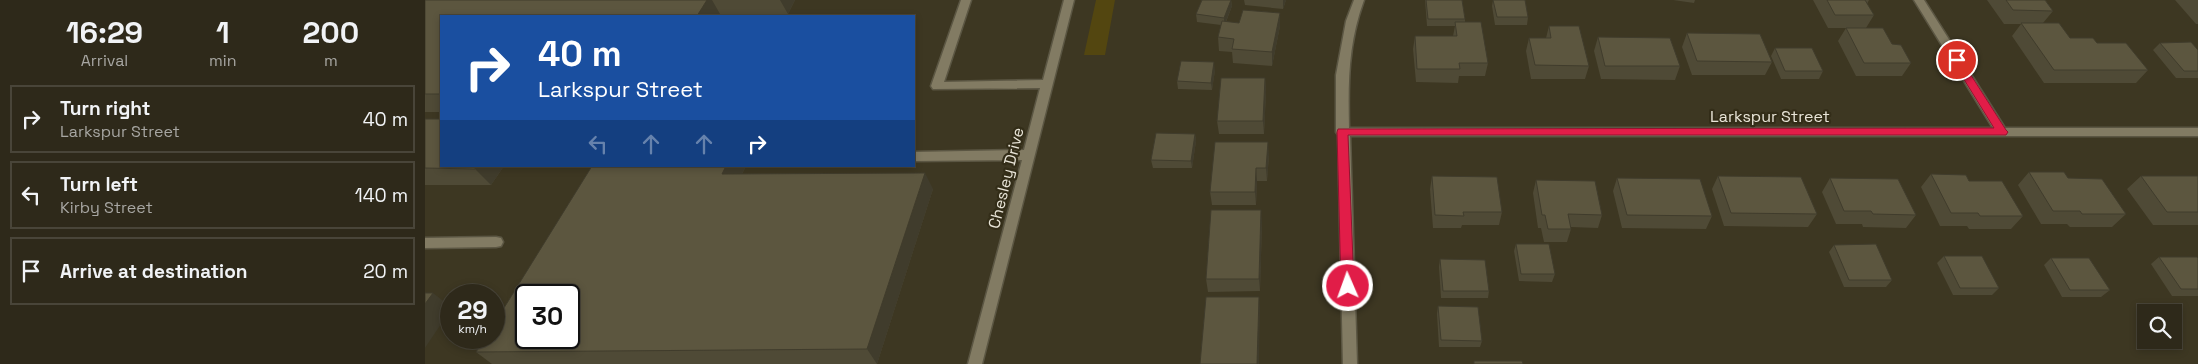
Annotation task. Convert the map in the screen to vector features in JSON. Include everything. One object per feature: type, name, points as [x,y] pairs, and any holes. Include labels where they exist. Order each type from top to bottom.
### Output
[{"type":"street","points":[[966,0],[937,86],[1047,84]]},
{"type":"street","name":"Chesley Drive","points":[[975,364],[1069,0]]},
{"type":"street","points":[[1350,364],[1342,132],[1342,75],[1351,21],[1359,0]]},
{"type":"street","points":[[1919,0],[2002,132]]},
{"type":"street","name":"Larkspur Street","points":[[1342,132],[2198,132]]},
{"type":"street","points":[[915,156],[1029,155]]},
{"type":"street","points":[[425,242],[496,242]]},
{"type":"shaded area","points":[[1096,0],[1115,0],[1105,55],[1084,55]]},
{"type":"building","points":[[425,0],[707,0],[698,15],[440,15],[440,94],[425,94]]},
{"type":"building","points":[[1202,0],[1231,0],[1224,18],[1196,14]]},
{"type":"building","points":[[1426,0],[1462,0],[1465,19],[1428,19]]},
{"type":"building","points":[[1493,0],[1525,0],[1528,17],[1497,17]]},
{"type":"building","points":[[1827,0],[1865,0],[1874,15],[1835,15]]},
{"type":"building","points":[[2006,0],[2045,0],[2053,11],[2013,10]]},
{"type":"building","points":[[1243,10],[1280,13],[1272,52],[1232,49],[1234,39],[1218,37],[1222,21],[1239,23]]},
{"type":"building","points":[[1455,22],[1481,22],[1488,63],[1459,63],[1460,69],[1417,69],[1415,36],[1457,36]]},
{"type":"building","points":[[2021,23],[2059,23],[2070,38],[2093,38],[2097,43],[2126,43],[2148,70],[2054,70]]},
{"type":"building","points":[[1549,26],[1579,26],[1589,66],[1535,65],[1529,38],[1551,38]]},
{"type":"building","points":[[1846,28],[1883,28],[1892,44],[1901,45],[1911,63],[1864,63]]},
{"type":"building","points":[[1687,33],[1760,34],[1772,62],[1697,61]]},
{"type":"building","points":[[1598,37],[1670,38],[1680,66],[1605,66]]},
{"type":"building","points":[[2191,42],[2198,50],[2198,71],[2184,71],[2160,43]]},
{"type":"building","points":[[1775,48],[1812,48],[1823,71],[1785,71]]},
{"type":"building","points":[[1181,61],[1214,62],[1211,83],[1177,81]]},
{"type":"building","points":[[1221,78],[1265,78],[1263,121],[1217,121]]},
{"type":"building","points":[[425,119],[440,119],[440,167],[476,167],[475,169],[425,168]]},
{"type":"building","points":[[1156,133],[1195,134],[1191,161],[1151,160]]},
{"type":"building","points":[[1215,142],[1268,142],[1266,168],[1256,168],[1255,192],[1210,192]]},
{"type":"building","points":[[591,167],[726,167],[722,174],[925,173],[867,349],[476,352],[478,349],[505,349],[505,306],[515,290],[515,349],[580,349],[580,284],[519,284]]},
{"type":"building","points":[[2029,172],[2064,172],[2068,178],[2102,179],[2126,214],[2082,214],[2080,211],[2053,211]]},
{"type":"building","points":[[1931,174],[1966,175],[1969,181],[2002,181],[2023,216],[1980,216],[1978,213],[1951,213]]},
{"type":"building","points":[[1432,176],[1497,177],[1502,212],[1463,212],[1464,216],[1435,215]]},
{"type":"building","points":[[1718,176],[1801,177],[1817,214],[1731,213]]},
{"type":"building","points":[[2141,176],[2198,176],[2198,212],[2167,212]]},
{"type":"building","points":[[1617,178],[1700,179],[1712,216],[1627,215]]},
{"type":"building","points":[[1830,178],[1898,179],[1916,215],[1844,211]]},
{"type":"building","points":[[1536,180],[1595,181],[1602,215],[1568,214],[1571,229],[1548,229],[1545,215],[1542,215]]},
{"type":"building","points":[[1211,210],[1261,210],[1259,279],[1206,279]]},
{"type":"building","points":[[1516,244],[1549,244],[1555,274],[1521,274]]},
{"type":"building","points":[[1876,244],[1892,280],[1849,280],[1834,245]]},
{"type":"building","points":[[1944,256],[1982,256],[1999,288],[1960,288]]},
{"type":"building","points":[[2159,257],[2197,257],[2198,289],[2181,289]]},
{"type":"building","points":[[2051,258],[2089,258],[2110,290],[2070,290]]},
{"type":"building","points":[[1440,259],[1485,260],[1489,291],[1443,291]]},
{"type":"building","points":[[425,293],[433,293],[425,304]]},
{"type":"building","points":[[1206,297],[1259,297],[1257,364],[1200,364]]},
{"type":"building","points":[[1438,306],[1478,307],[1482,341],[1441,340]]},
{"type":"building","points":[[1474,361],[1522,361],[1523,364],[1474,364]]},
{"type":"route","points":[[1348,286],[1342,132],[2002,132],[1957,60]]}]
